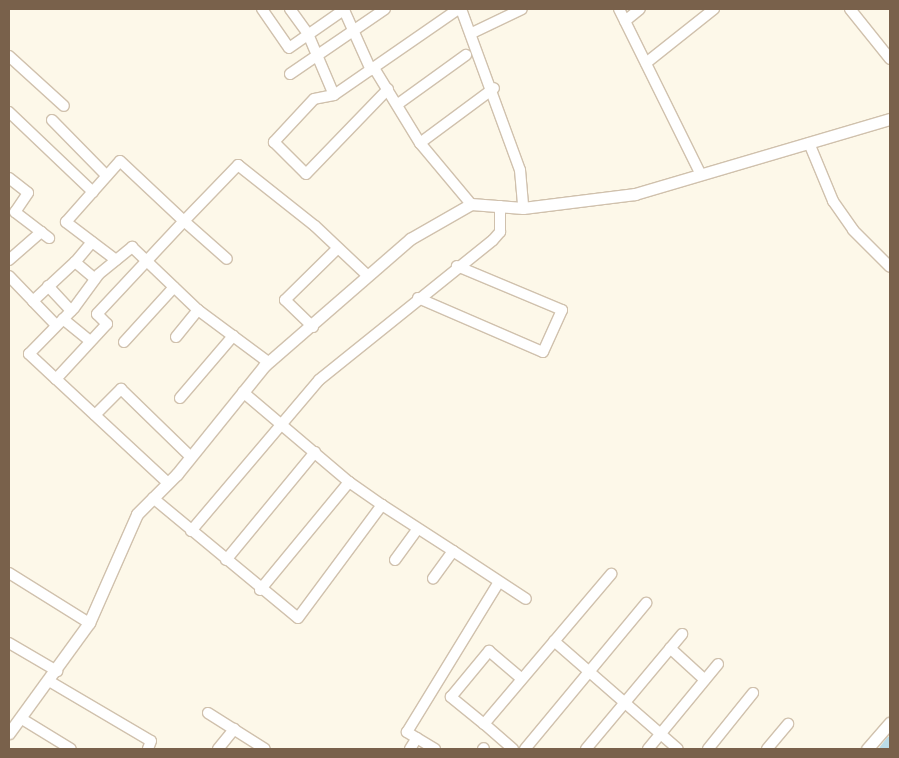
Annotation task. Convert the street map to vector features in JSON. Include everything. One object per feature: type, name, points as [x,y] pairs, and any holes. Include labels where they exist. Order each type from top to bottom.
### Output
[{"type":"street","points":[[262,9],[289,48],[344,9],[372,69],[398,104],[420,143],[471,204]]},
{"type":"street","points":[[290,9],[308,34],[334,94]]},
{"type":"street","points":[[290,74],[385,9]]},
{"type":"street","points":[[388,89],[306,174],[274,142],[314,100],[334,94],[460,9],[472,33],[494,88],[504,133],[520,170],[523,208]]},
{"type":"street","points":[[472,33],[522,9]]},
{"type":"street","points":[[619,9],[700,175]]},
{"type":"street","points":[[625,21],[640,9]]},
{"type":"street","points":[[646,63],[714,9]]},
{"type":"street","points":[[850,9],[890,59]]},
{"type":"street","points":[[398,104],[466,55]]},
{"type":"street","points":[[9,56],[64,106]]},
{"type":"street","points":[[420,143],[494,88]]},
{"type":"street","points":[[9,112],[93,192]]},
{"type":"street","points":[[9,733],[22,719],[57,671],[89,623],[132,521],[191,457],[268,362],[313,327],[410,239],[471,204],[523,208],[635,194],[890,119]]},
{"type":"street","points":[[52,120],[107,176]]},
{"type":"street","points":[[808,143],[834,201],[853,230],[890,267]]},
{"type":"street","points":[[116,260],[66,222],[120,162],[227,259]]},
{"type":"street","points":[[56,379],[107,324],[97,314],[238,165],[338,248],[368,276]]},
{"type":"street","points":[[9,178],[28,193],[15,212],[45,235],[9,260]]},
{"type":"street","points":[[192,531],[280,422],[319,380],[500,232],[500,206]]},
{"type":"street","points":[[33,301],[75,262],[92,242]]},
{"type":"street","points":[[168,483],[29,354],[71,311],[96,279],[132,247],[198,310],[268,362]]},
{"type":"street","points":[[313,327],[285,300],[338,248]]},
{"type":"street","points":[[75,262],[96,279]]},
{"type":"street","points":[[418,298],[542,352],[562,310],[457,266]]},
{"type":"street","points":[[9,276],[33,301],[60,322],[90,341]]},
{"type":"street","points":[[48,286],[71,311]]},
{"type":"street","points":[[124,342],[174,286]]},
{"type":"street","points":[[176,337],[198,310]]},
{"type":"street","points":[[180,398],[233,336]]},
{"type":"street","points":[[95,415],[120,389],[191,457]]},
{"type":"street","points":[[243,392],[348,482],[417,530],[454,551],[526,600]]},
{"type":"street","points":[[226,560],[315,452]]},
{"type":"street","points":[[260,590],[348,482]]},
{"type":"street","points":[[152,498],[260,590],[298,618],[382,504]]},
{"type":"street","points":[[395,560],[417,530]]},
{"type":"street","points":[[434,579],[454,551]]},
{"type":"street","points":[[9,573],[89,623]]},
{"type":"street","points":[[484,724],[610,574]]},
{"type":"street","points":[[435,749],[407,732],[499,582]]},
{"type":"street","points":[[525,749],[646,603]]},
{"type":"street","points":[[586,749],[682,634]]},
{"type":"street","points":[[554,641],[678,749]]},
{"type":"street","points":[[9,643],[57,671]]},
{"type":"street","points":[[670,648],[705,680]]},
{"type":"street","points":[[513,749],[451,697],[489,651],[522,679]]},
{"type":"street","points":[[648,749],[718,664]]},
{"type":"street","points":[[49,681],[151,741],[148,749]]},
{"type":"street","points":[[708,749],[753,693]]},
{"type":"street","points":[[208,713],[234,729],[250,745],[265,749]]},
{"type":"street","points":[[22,719],[71,749]]},
{"type":"street","points":[[867,749],[890,723]]},
{"type":"street","points":[[767,749],[788,724]]},
{"type":"street","points":[[218,749],[234,729]]},
{"type":"street","points":[[410,749],[417,738]]},
{"type":"waterway","points":[[883,749],[890,740]]}]
